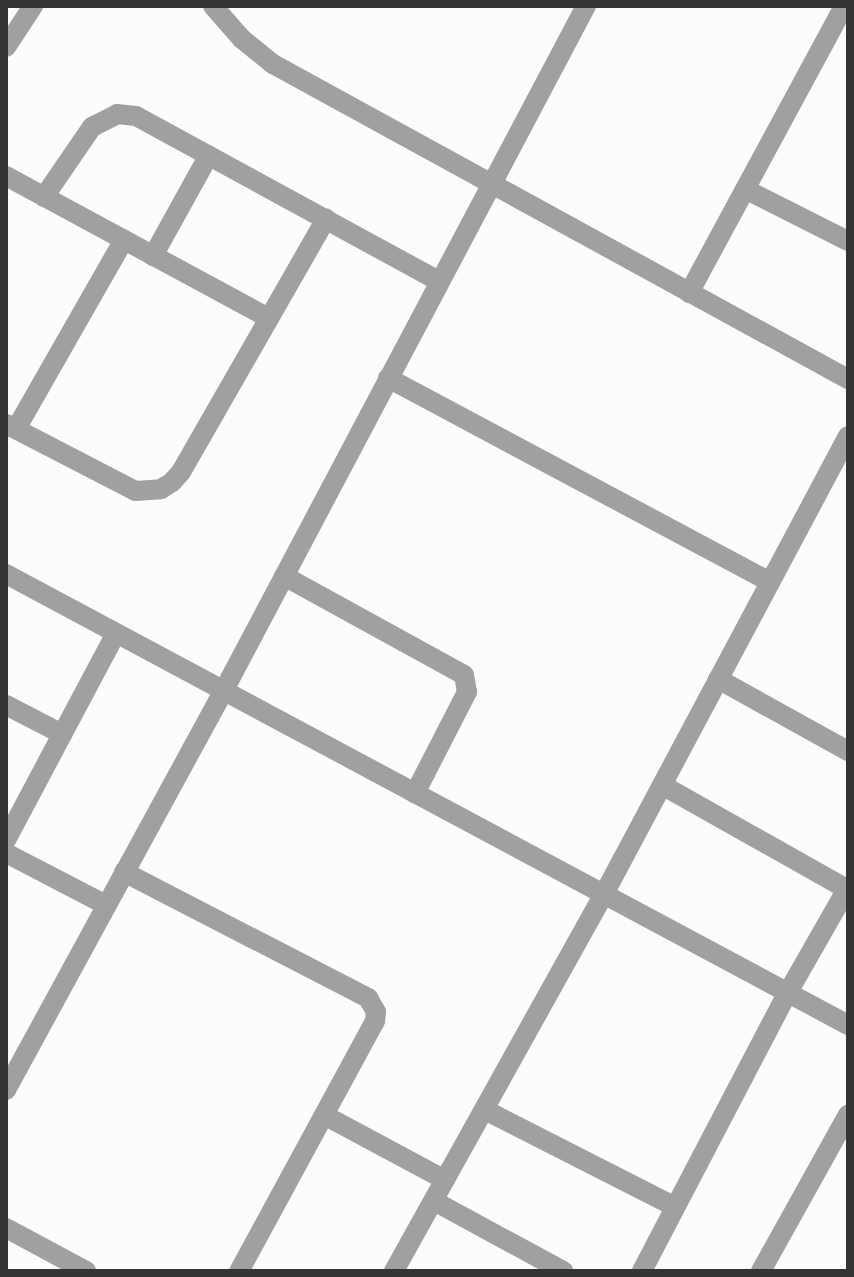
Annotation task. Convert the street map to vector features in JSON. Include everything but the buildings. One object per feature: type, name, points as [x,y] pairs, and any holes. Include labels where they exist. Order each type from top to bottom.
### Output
[{"type":"street","points":[[6,47],[33,6]]},
{"type":"street","points":[[213,6],[242,39],[273,64],[848,379]]},
{"type":"street","points":[[6,1090],[224,690],[586,6]]},
{"type":"street","points":[[689,293],[844,6]]},
{"type":"street","points":[[44,197],[92,127],[117,114],[136,116],[439,281]]},
{"type":"street","points":[[153,256],[209,155]]},
{"type":"street","points":[[9,185],[44,197],[269,318]]},
{"type":"street","points":[[745,189],[848,241]]},
{"type":"street","points":[[124,240],[11,426],[135,491],[161,489],[181,472],[326,219]]},
{"type":"street","points":[[388,378],[770,582]]},
{"type":"street","points":[[394,1271],[604,894],[848,436]]},
{"type":"street","points":[[6,574],[848,1025]]},
{"type":"street","points":[[284,576],[464,675],[467,692],[415,793]]},
{"type":"street","points":[[6,840],[116,633]]},
{"type":"street","points":[[718,679],[848,751]]},
{"type":"street","points":[[6,705],[62,734]]},
{"type":"street","points":[[642,1271],[787,994],[847,889],[662,785]]},
{"type":"street","points":[[6,853],[106,905]]},
{"type":"street","points":[[124,872],[374,1004],[375,1021],[239,1271]]},
{"type":"street","points":[[485,1110],[675,1207]]},
{"type":"street","points":[[324,1115],[445,1180]]},
{"type":"street","points":[[761,1271],[848,1115]]},
{"type":"street","points":[[434,1201],[563,1271]]},
{"type":"street","points":[[6,1228],[86,1271]]}]
